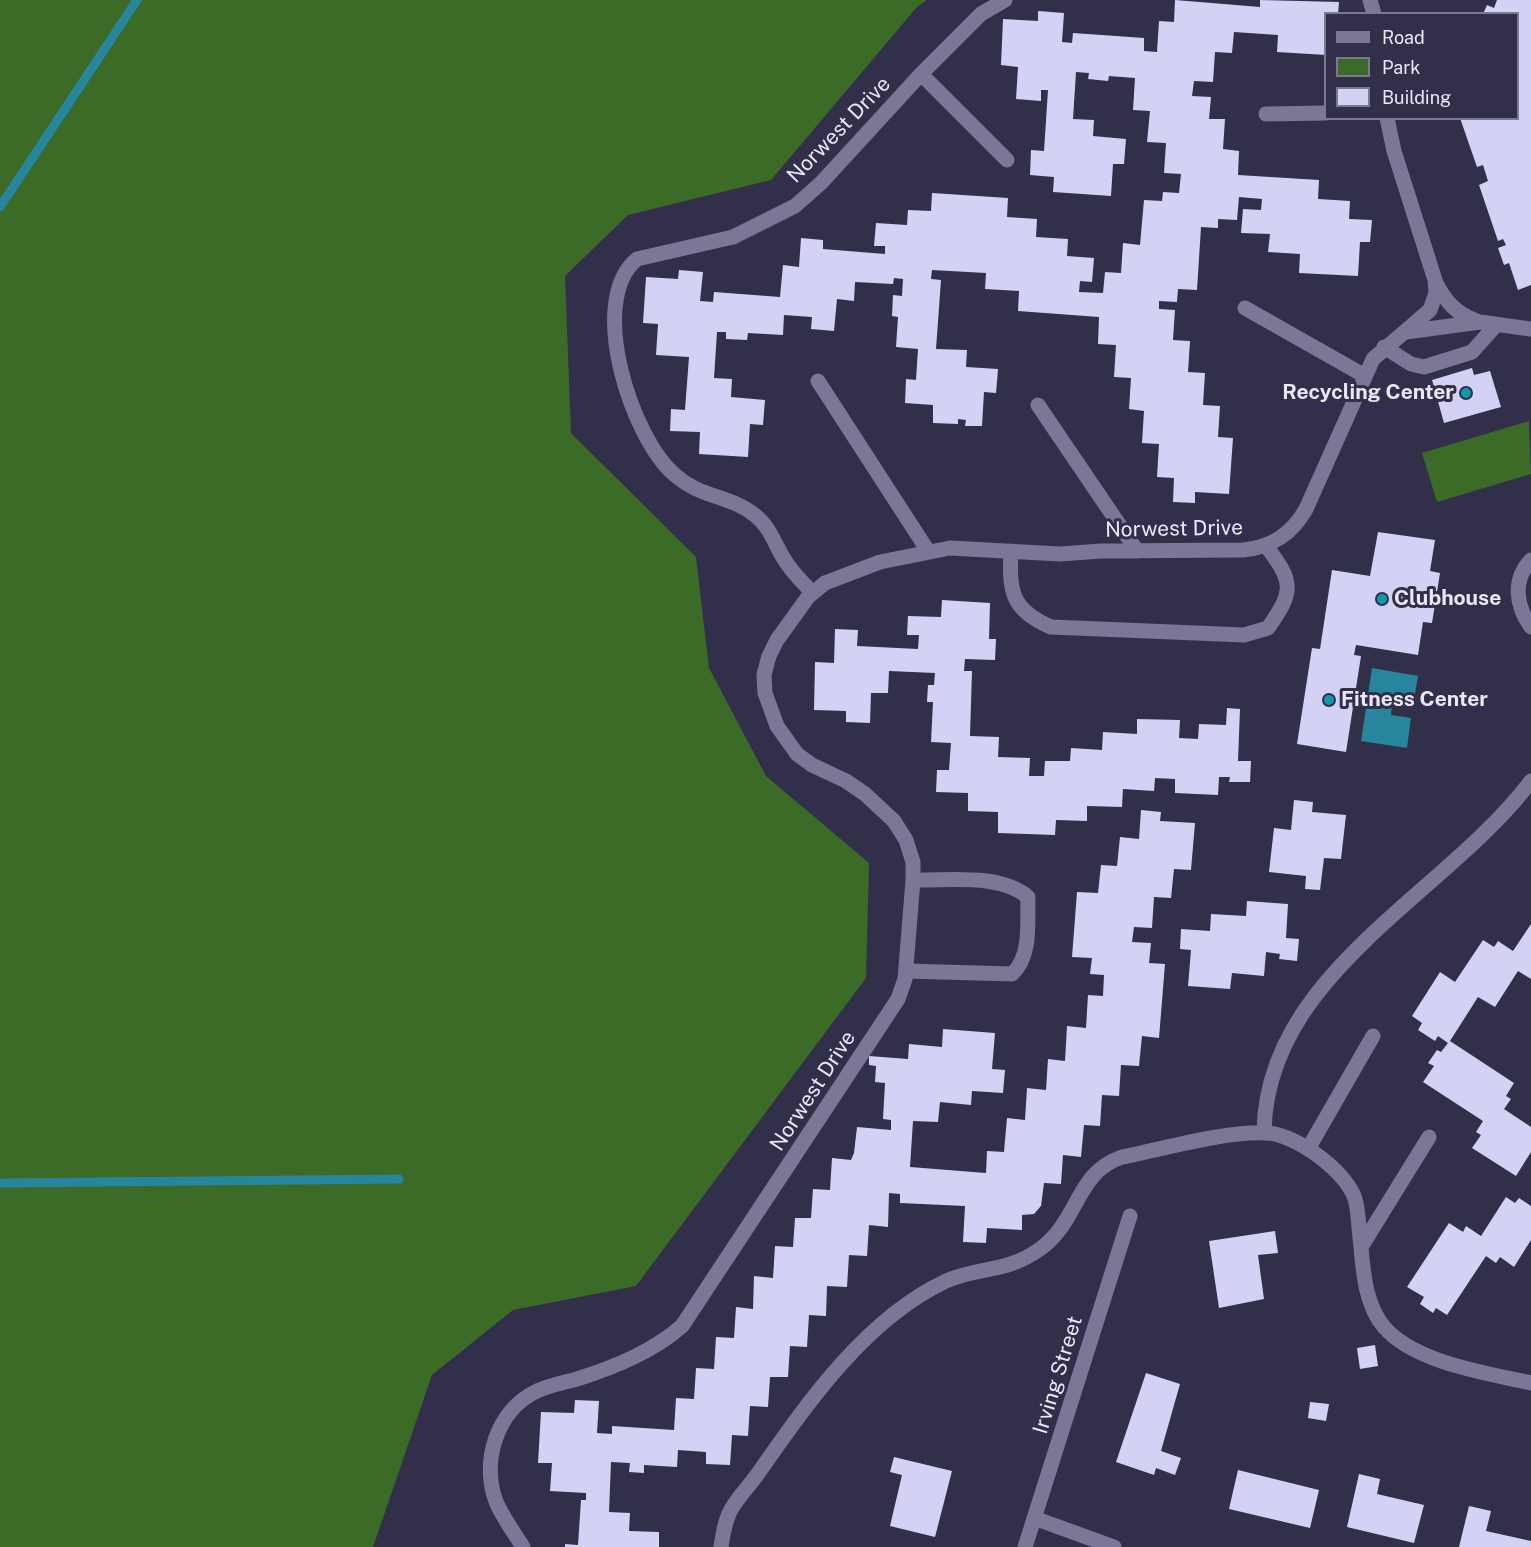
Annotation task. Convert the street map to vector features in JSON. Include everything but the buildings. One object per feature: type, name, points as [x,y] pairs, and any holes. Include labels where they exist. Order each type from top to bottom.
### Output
[{"type":"street","name":"Norwest Drive","points":[[812,592],[787,564],[770,531],[757,517],[733,502],[703,494],[687,485],[673,474],[651,447],[635,416],[622,370],[615,316],[618,289],[629,266],[637,259],[733,237],[795,206],[821,183],[921,74],[981,14],[1005,0]]},
{"type":"street","points":[[921,74],[1007,160]]},
{"type":"street","points":[[1266,114],[1324,113]]},
{"type":"street","name":"Norwest Drive","points":[[523,1547],[497,1504],[491,1484],[491,1450],[507,1416],[535,1392],[642,1353],[682,1326],[898,999],[906,971],[914,880],[910,850],[894,821],[881,807],[846,781],[812,765],[797,754],[777,726],[769,709],[764,675],[769,656],[777,640],[812,592],[835,578],[880,562],[928,551],[976,547],[1060,554],[1243,550],[1266,546],[1281,538],[1300,519],[1373,359],[1397,335],[1430,309],[1436,292],[1435,280],[1394,151],[1387,120]]},
{"type":"street","points":[[1435,280],[1449,304],[1464,316],[1480,322],[1531,329]]},
{"type":"street","points":[[1245,308],[1365,376]]},
{"type":"street","points":[[1397,335],[1416,330],[1480,322]]},
{"type":"street","points":[[1384,347],[1411,364],[1424,367],[1472,352],[1496,325]]},
{"type":"street","points":[[818,381],[928,551]]},
{"type":"street","points":[[1038,405],[1137,551]]},
{"type":"street","points":[[1011,551],[1009,583],[1015,600],[1026,613],[1051,627],[1244,634],[1268,628],[1282,608],[1289,584],[1280,564],[1266,546]]},
{"type":"street","points":[[1531,560],[1519,580],[1517,596],[1522,612],[1531,627]]},
{"type":"street","points":[[1264,1132],[1268,1091],[1284,1044],[1320,987],[1486,833],[1531,781]]},
{"type":"street","points":[[906,971],[1012,974],[1022,965],[1025,950],[1028,897],[1017,887],[1000,882],[914,880]]},
{"type":"street","points":[[1308,1149],[1373,1036]]},
{"type":"street","points":[[721,1547],[731,1509],[796,1416],[853,1353],[908,1304],[947,1280],[1013,1265],[1042,1248],[1066,1224],[1088,1182],[1107,1162],[1244,1134],[1264,1132],[1283,1137],[1308,1149],[1338,1174],[1354,1197],[1370,1300],[1373,1310],[1385,1328],[1422,1352],[1443,1361],[1531,1383]]},
{"type":"street","points":[[1361,1247],[1429,1137]]},
{"type":"street","name":"Irving Street","points":[[1024,1547],[1130,1216]]},
{"type":"street","points":[[1034,1518],[1114,1547]]},
{"type":"green space","points":[[0,0],[927,0],[917,7],[771,180],[628,215],[565,276],[571,433],[696,557],[709,668],[766,776],[869,863],[866,978],[636,1286],[513,1310],[432,1375],[373,1547],[0,1547]]},
{"type":"green space","points":[[1529,421],[1531,474],[1437,502],[1422,453]]},
{"type":"water","points":[[1372,668],[1418,676],[1413,706],[1392,703],[1391,715],[1411,718],[1407,748],[1361,741]]},
{"type":"waterway","points":[[0,207],[137,0]]},
{"type":"waterway","points":[[0,1183],[399,1179]]},
{"type":"place","name":"Recycling Center","points":[[1466,393]]},
{"type":"place","name":"Clubhouse","points":[[1382,599]]},
{"type":"place","name":"Fitness Center","points":[[1329,700]]}]
